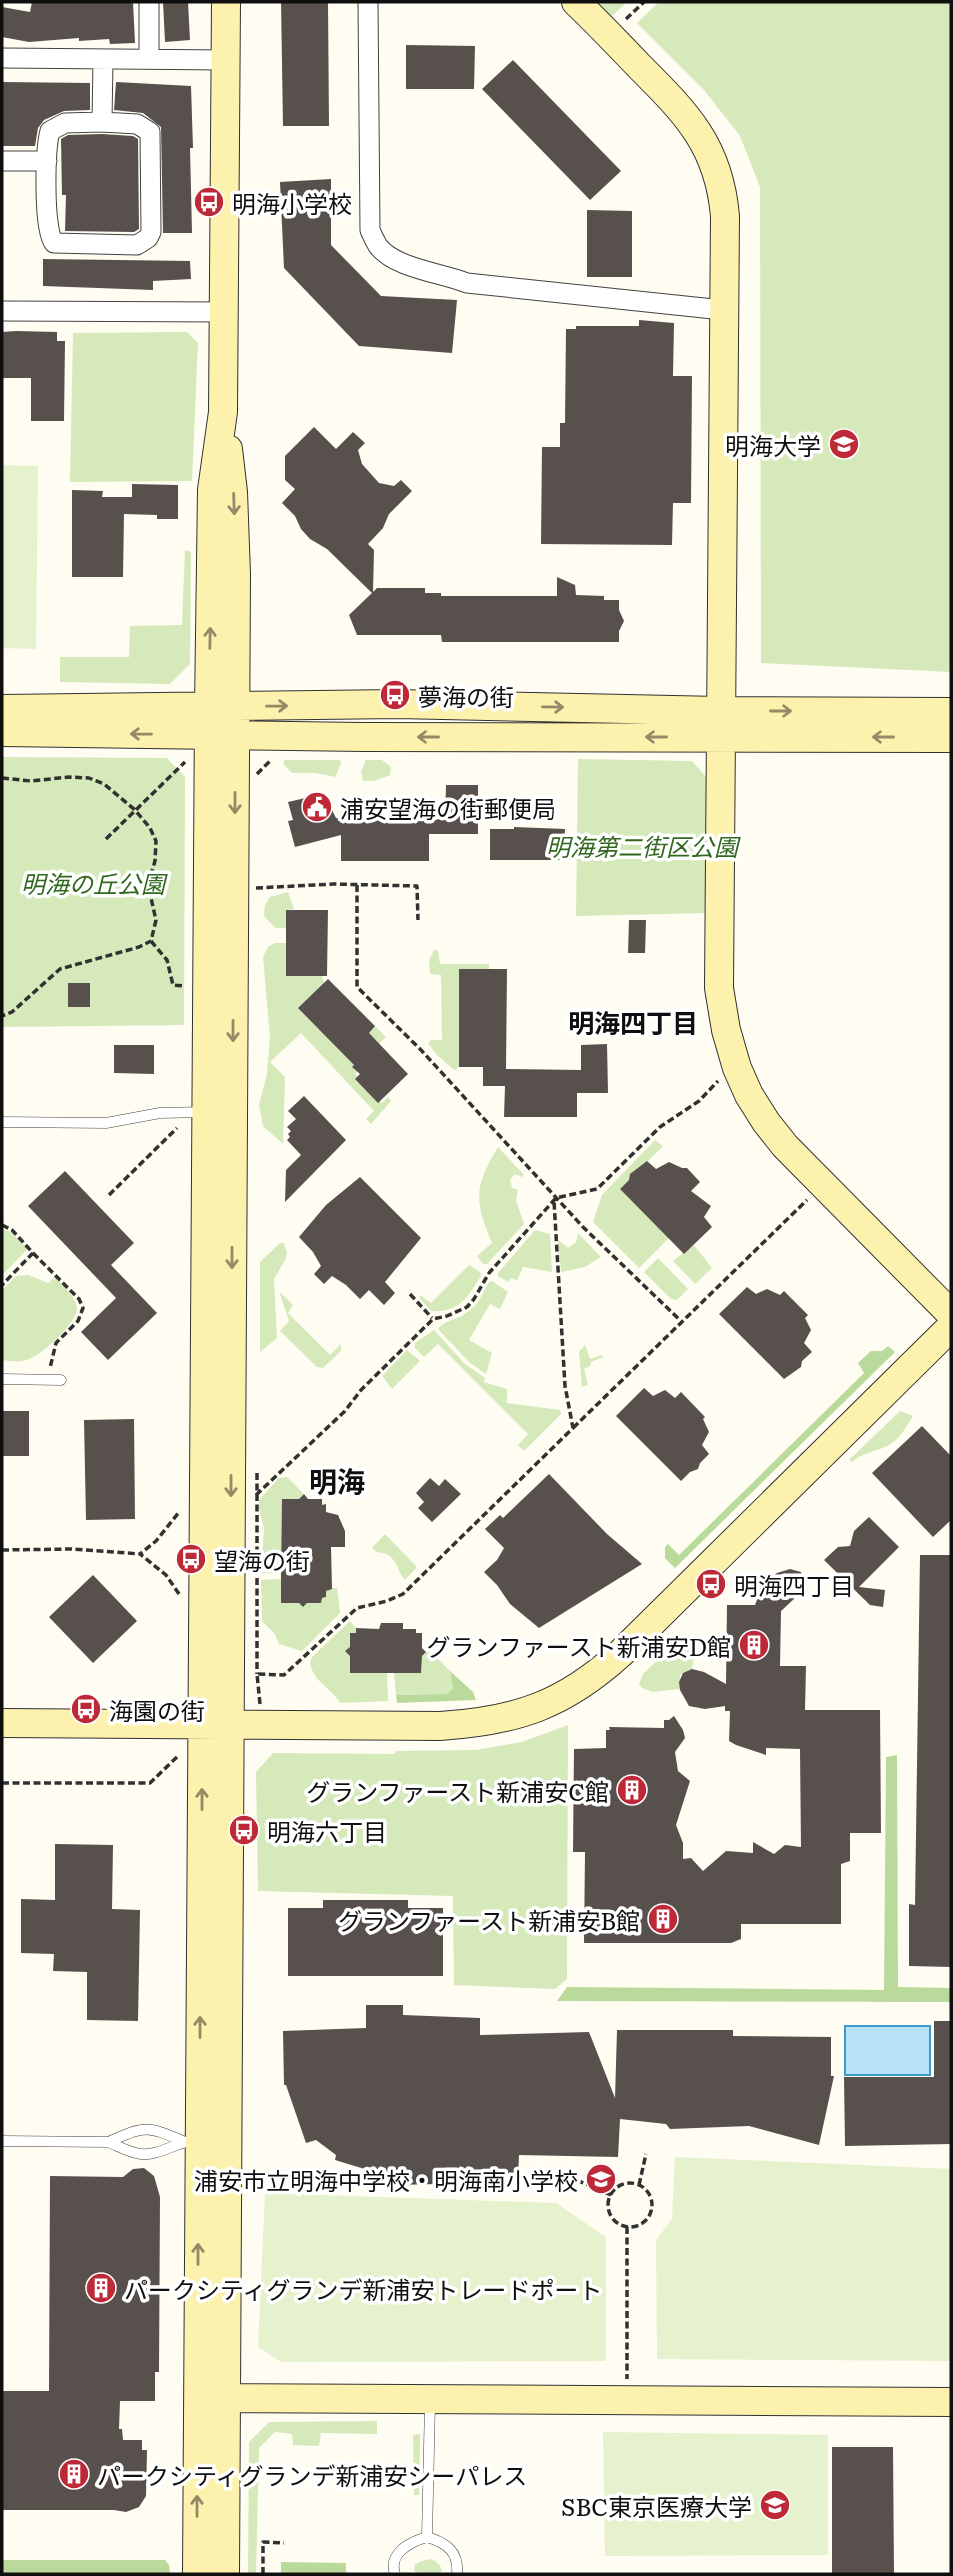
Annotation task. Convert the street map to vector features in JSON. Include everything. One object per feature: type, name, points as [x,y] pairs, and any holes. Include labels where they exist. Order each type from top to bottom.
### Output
[{"type":"street","points":[[149,2],[149,59]]},
{"type":"street","points":[[197,2574],[212,2398],[231,1724],[222,707],[212,490],[223,412],[226,2]]},
{"type":"street","points":[[368,2],[370,230],[379,247],[398,260],[420,269],[467,282],[723,310]]},
{"type":"street","points":[[576,2],[684,111],[709,151],[723,193],[725,216],[719,988],[726,1030],[737,1068],[749,1095],[785,1146],[951,1314]]},
{"type":"street","points":[[2,58],[226,60]]},
{"type":"street","points":[[102,122],[103,60]]},
{"type":"street","points":[[102,122],[137,124],[150,132],[151,232],[137,245],[54,243],[48,230],[47,161],[50,131],[65,123],[102,122]]},
{"type":"street","points":[[2,161],[47,161]]},
{"type":"street","points":[[2,311],[225,312]]},
{"type":"street","points":[[2,709],[398,704],[951,738]]},
{"type":"street","points":[[2,732],[222,735],[720,724],[951,712]]},
{"type":"street","points":[[222,735],[198,1112],[202,1724],[191,2141],[225,2574]]},
{"type":"street","points":[[2,1723],[440,1726],[482,1723],[536,1709],[580,1687],[621,1653],[951,1327]]},
{"type":"street","points":[[212,2398],[951,2402]]},
{"type":"lane","points":[[2,1122],[106,1123],[154,1114],[198,1112]]},
{"type":"lane","points":[[2,1379],[61,1380]]},
{"type":"lane","points":[[108,2142],[137,2130],[153,2129],[191,2141]]},
{"type":"lane","points":[[2,2141],[108,2142],[138,2154],[153,2154],[191,2141]]},
{"type":"lane","points":[[427,2537],[430,2399]]},
{"type":"lane","points":[[395,2574],[394,2559],[399,2552],[407,2544],[427,2537],[447,2545],[454,2553],[458,2565],[457,2574]]},
{"type":"path","points":[[178,754],[191,767]]},
{"type":"path","points":[[254,777],[277,754]]},
{"type":"path","points":[[106,839],[186,760]]},
{"type":"path","points":[[2,778],[31,782],[69,777],[89,778],[104,784],[135,810],[150,828],[156,841],[155,861],[148,885],[156,920],[151,941]]},
{"type":"path","points":[[356,885],[358,987],[421,1050],[555,1200],[682,1322]]},
{"type":"path","points":[[255,901],[254,888],[417,886],[418,920]]},
{"type":"path","points":[[151,941],[167,960],[173,985],[185,986]]},
{"type":"path","points":[[2,1016],[12,1012],[60,969],[139,947],[151,941]]},
{"type":"path","points":[[251,1498],[345,1411],[361,1391],[433,1319],[467,1307],[489,1273],[555,1200],[597,1189],[660,1127],[699,1101],[725,1074]]},
{"type":"path","points":[[109,1195],[198,1112]]},
{"type":"path","points":[[257,1674],[284,1675],[356,1608],[387,1601],[403,1594],[814,1193]]},
{"type":"path","points":[[555,1200],[565,1386],[573,1428]]},
{"type":"path","points":[[2,1225],[12,1230],[79,1299],[83,1308],[78,1321],[57,1343],[46,1380]]},
{"type":"path","points":[[2,1285],[33,1253]]},
{"type":"path","points":[[410,1294],[433,1319]]},
{"type":"path","points":[[257,1467],[257,1674],[260,1712]]},
{"type":"path","points":[[140,1554],[156,1541],[181,1509]]},
{"type":"path","points":[[2,1550],[71,1549],[140,1554],[166,1575],[179,1595]]},
{"type":"path","points":[[231,1692],[251,1693],[265,1706]]},
{"type":"path","points":[[170,1748],[184,1760]]},
{"type":"path","points":[[2,1783],[150,1783],[178,1756]]},
{"type":"path","points":[[639,2185],[646,2154]]},
{"type":"path","points":[[536,2173],[564,2174],[611,2195]]},
{"type":"path","points":[[621,2185],[639,2185],[650,2198],[650,2213],[641,2224],[627,2227],[614,2221],[610,2215],[608,2201],[611,2195],[621,2185]]},
{"type":"path","points":[[627,2227],[627,2381]]},
{"type":"path","points":[[264,2574],[263,2542],[284,2543]]},
{"type":"green space","points":[[596,2],[627,2],[611,17]]},
{"type":"green space","name":"明海大学","points":[[659,2],[951,2],[951,672],[761,663],[760,187],[740,136],[704,90],[637,23]]},
{"type":"green space","points":[[187,332],[198,343],[192,481],[70,482],[73,333]]},
{"type":"green space","points":[[2,465],[38,466],[36,649],[2,648]]},
{"type":"green space","points":[[185,550],[191,552],[190,664],[170,684],[60,682],[60,657],[129,657],[130,626],[182,625]]},
{"type":"green space","name":"明海の丘公園","points":[[2,757],[167,758],[185,777],[184,1025],[2,1027]]},
{"type":"green space","name":"明海第二街区公園","points":[[578,759],[692,761],[707,778],[708,913],[576,916]]},
{"type":"green space","points":[[284,760],[340,760],[341,764],[335,777],[316,773],[292,773],[284,765]]},
{"type":"green space","points":[[366,760],[382,760],[391,767],[390,775],[374,781],[363,781],[361,772]]},
{"type":"green space","points":[[288,892],[294,909],[286,910],[286,928],[275,928],[264,916],[265,905],[270,897]]},
{"type":"green space","points":[[275,943],[286,943],[286,976],[322,976],[346,1055],[375,1026],[386,1037],[367,1055],[371,1060],[355,1074],[382,1103],[388,1097],[391,1101],[371,1124],[366,1119],[374,1111],[301,1033],[270,1062],[285,1077],[283,1144],[263,1126],[259,1105],[267,1074],[270,1038],[263,957],[268,947]]},
{"type":"green space","points":[[434,950],[438,951],[440,964],[489,964],[489,969],[459,969],[459,1067],[454,1070],[428,1043],[431,1040],[442,1040],[441,975],[430,974],[429,960]]},
{"type":"green space","points":[[655,1140],[663,1146],[638,1171],[630,1174],[629,1180],[620,1189],[669,1238],[639,1268],[593,1222],[602,1195]]},
{"type":"green space","points":[[498,1147],[524,1175],[522,1177],[515,1174],[510,1180],[512,1188],[518,1190],[516,1201],[524,1224],[487,1264],[483,1264],[477,1256],[492,1243],[482,1215],[479,1194],[484,1173]]},
{"type":"green space","points":[[2,1229],[11,1232],[28,1249],[2,1275]]},
{"type":"green space","points":[[535,1230],[550,1234],[552,1272],[523,1267],[517,1281],[511,1278],[508,1282],[498,1276],[498,1273]]},
{"type":"green space","points":[[578,1233],[601,1257],[585,1267],[561,1272],[558,1240],[568,1248],[576,1242]]},
{"type":"green space","points":[[280,1243],[284,1243],[287,1253],[274,1279],[277,1338],[260,1352],[260,1262]]},
{"type":"green space","points":[[694,1245],[712,1268],[695,1284],[673,1261]]},
{"type":"green space","points":[[658,1258],[688,1289],[677,1300],[671,1299],[644,1272]]},
{"type":"green space","points":[[469,1265],[480,1272],[481,1276],[467,1297],[449,1309],[431,1311],[420,1299],[420,1295],[431,1303]]},
{"type":"green space","points":[[28,1275],[48,1283],[54,1277],[74,1299],[76,1314],[58,1337],[35,1356],[22,1361],[2,1360],[2,1290],[16,1276]]},
{"type":"green space","points":[[492,1281],[508,1292],[500,1309],[490,1304],[469,1340],[492,1353],[486,1374],[470,1363],[438,1329],[474,1307]]},
{"type":"green space","points":[[279,1291],[293,1305],[288,1313],[330,1355],[341,1344],[341,1351],[323,1368],[317,1367],[280,1331],[289,1321]]},
{"type":"green space","points":[[434,1330],[464,1363],[485,1378],[484,1382],[507,1389],[507,1403],[560,1410],[561,1414],[524,1451],[518,1445],[528,1434],[438,1344],[424,1357],[415,1348],[415,1343]]},
{"type":"green space","points":[[585,1345],[590,1359],[602,1355],[603,1357],[591,1362],[591,1365],[584,1369],[588,1385],[582,1387],[579,1352]]},
{"type":"green space","points":[[888,1346],[895,1352],[675,1568],[665,1558],[665,1547],[668,1544],[679,1555],[864,1373],[858,1363],[871,1351],[882,1351]]},
{"type":"green space","points":[[407,1350],[420,1361],[392,1389],[382,1376]]},
{"type":"green space","points":[[900,1411],[913,1416],[896,1440],[852,1462],[849,1460]]},
{"type":"green space","points":[[287,1477],[304,1494],[299,1499],[282,1499],[281,1573],[261,1573],[264,1530],[259,1500],[279,1478]]},
{"type":"green space","points":[[385,1534],[417,1567],[405,1580],[391,1557],[372,1548]]},
{"type":"green space","points":[[281,1579],[281,1603],[299,1603],[303,1607],[307,1603],[321,1603],[322,1598],[326,1597],[326,1588],[337,1588],[340,1613],[302,1651],[279,1644],[275,1634],[262,1621],[261,1580]]},
{"type":"green space","points":[[350,1621],[356,1628],[356,1633],[350,1633],[350,1647],[346,1651],[350,1656],[350,1673],[387,1673],[388,1701],[340,1703],[311,1668],[310,1661],[313,1656]]},
{"type":"green space","points":[[682,1637],[691,1641],[694,1654],[692,1669],[680,1675],[680,1689],[653,1692],[642,1688],[639,1684],[643,1674]]},
{"type":"green space","points":[[429,1650],[450,1671],[453,1688],[447,1694],[396,1695],[394,1673],[421,1673],[422,1656]]},
{"type":"green space","points":[[450,1671],[473,1692],[476,1700],[397,1703],[396,1695],[447,1694],[453,1688]]},
{"type":"green space","points":[[568,1725],[567,1979],[555,1989],[454,1985],[453,1896],[258,1891],[256,1772],[273,1753],[395,1754],[396,1751],[476,1750],[522,1742]]},
{"type":"green space","points":[[897,1755],[898,1987],[951,1988],[951,2002],[557,2001],[567,1987],[884,1990],[886,1757]]},
{"type":"green space","points":[[675,2157],[951,2169],[951,2361],[657,2359],[656,2240],[672,2219]]},
{"type":"green space","points":[[265,2193],[556,2203],[606,2237],[606,2361],[281,2362],[258,2347]]},
{"type":"green space","points":[[377,2421],[377,2434],[321,2433],[319,2446],[293,2445],[292,2434],[275,2432],[259,2448],[256,2574],[248,2574],[249,2442],[269,2422]]},
{"type":"green space","points":[[603,2432],[828,2435],[828,2555],[605,2556]]},
{"type":"green space","points":[[420,2434],[419,2495],[414,2495],[413,2435]]},
{"type":"green space","points":[[430,2559],[440,2566],[442,2571],[439,2574],[419,2574],[414,2571],[419,2562]]},
{"type":"green space","points":[[2,2560],[165,2560],[170,2574],[2,2574]]},
{"type":"green space","points":[[281,2562],[346,2563],[346,2574],[281,2574]]},
{"type":"water","points":[[845,2026],[930,2026],[930,2075],[845,2075]]},
{"type":"building","points":[[32,2],[133,2],[135,43],[110,44],[109,39],[79,41],[79,38],[29,42],[2,37],[2,7],[30,12]]},
{"type":"building","points":[[163,2],[188,2],[190,40],[165,42]]},
{"type":"building","points":[[281,2],[328,2],[329,126],[283,126]]},
{"type":"building","points":[[406,45],[475,46],[474,89],[406,89]]},
{"type":"building","points":[[513,60],[621,171],[590,200],[482,89]]},
{"type":"building","points":[[2,82],[90,83],[90,110],[64,111],[44,120],[38,128],[35,146],[3,146]]},
{"type":"building","points":[[116,82],[191,86],[192,233],[163,233],[161,127],[143,113],[114,110]]},
{"type":"building","points":[[68,135],[133,136],[138,139],[139,229],[134,232],[65,231],[66,195],[62,195],[61,139]]},
{"type":"building","points":[[331,179],[331,245],[381,296],[457,300],[452,353],[359,346],[284,268],[280,182]]},
{"type":"building","points":[[587,210],[632,211],[632,277],[587,277]]},
{"type":"building","points":[[43,259],[190,261],[191,279],[153,281],[153,290],[43,286]]},
{"type":"building","points":[[639,320],[674,323],[673,376],[692,376],[691,503],[673,503],[672,545],[541,544],[542,447],[560,447],[560,423],[565,423],[566,329],[576,329],[576,326],[639,326]]},
{"type":"building","points":[[2,332],[57,332],[57,341],[65,341],[64,421],[31,421],[31,378],[2,378]]},
{"type":"building","points":[[314,427],[336,449],[353,432],[365,443],[358,450],[362,464],[379,483],[394,486],[401,480],[412,491],[389,514],[383,528],[368,544],[374,550],[373,592],[377,588],[425,588],[425,593],[441,593],[441,596],[557,596],[557,577],[575,585],[576,595],[604,596],[604,600],[619,600],[619,610],[624,621],[619,631],[619,642],[442,642],[441,635],[357,635],[349,615],[372,593],[327,549],[310,539],[295,516],[282,503],[295,489],[285,480],[285,456]]},
{"type":"building","points":[[132,484],[178,485],[178,519],[124,514],[123,577],[72,577],[72,490],[103,491],[102,497],[132,497]]},
{"type":"building","points":[[446,785],[478,785],[478,834],[429,834],[429,861],[341,861],[341,835],[295,847],[288,821],[293,820],[288,802],[320,796],[329,804],[336,818],[362,819],[362,813],[380,813],[380,819],[445,819]]},
{"type":"building","points":[[490,829],[565,829],[564,860],[490,860]]},
{"type":"building","points":[[286,910],[328,910],[327,976],[286,976]]},
{"type":"building","points":[[629,920],[646,920],[645,953],[628,953]]},
{"type":"building","points":[[459,969],[507,969],[506,1069],[581,1070],[581,1045],[607,1044],[608,1093],[577,1093],[577,1117],[504,1117],[505,1086],[483,1086],[483,1067],[459,1067]]},
{"type":"building","points":[[328,979],[375,1026],[369,1033],[408,1074],[378,1103],[355,1079],[360,1074],[352,1067],[354,1065],[298,1008]]},
{"type":"building","points":[[68,983],[90,983],[90,1007],[68,1007]]},
{"type":"building","points":[[114,1045],[154,1045],[154,1074],[114,1073]]},
{"type":"building","points":[[304,1096],[346,1140],[285,1202],[286,1170],[301,1155],[287,1140],[291,1131],[287,1127],[296,1119],[288,1111]]},
{"type":"building","points":[[647,1161],[656,1169],[669,1162],[687,1168],[700,1182],[691,1191],[711,1206],[704,1217],[712,1227],[684,1254],[620,1189],[629,1180],[630,1174]]},
{"type":"building","points":[[65,1171],[134,1243],[111,1265],[157,1313],[108,1360],[81,1332],[116,1298],[28,1206]]},
{"type":"building","points":[[360,1177],[421,1238],[385,1282],[395,1293],[384,1305],[369,1290],[360,1299],[332,1276],[324,1284],[314,1274],[321,1266],[299,1237],[326,1205]]},
{"type":"building","points":[[747,1287],[756,1294],[767,1289],[780,1295],[784,1291],[808,1315],[805,1318],[811,1330],[804,1343],[812,1352],[802,1361],[801,1367],[784,1379],[719,1314]]},
{"type":"building","points":[[644,1388],[653,1396],[665,1390],[675,1398],[681,1392],[705,1417],[703,1419],[709,1432],[702,1445],[709,1454],[698,1469],[690,1472],[681,1481],[616,1416]]},
{"type":"building","points":[[2,1411],[29,1411],[29,1456],[2,1456]]},
{"type":"building","points":[[134,1419],[135,1519],[86,1520],[84,1420]]},
{"type":"building","points":[[922,1426],[951,1456],[951,1520],[933,1537],[872,1473]]},
{"type":"building","points":[[549,1474],[607,1534],[642,1564],[539,1628],[510,1604],[484,1572],[497,1560],[504,1548],[485,1529],[500,1515],[503,1518]]},
{"type":"building","points":[[430,1478],[439,1486],[445,1479],[461,1494],[432,1522],[418,1508],[424,1502],[416,1493]]},
{"type":"building","points":[[304,1494],[308,1499],[322,1499],[322,1505],[326,1504],[326,1512],[338,1515],[345,1531],[345,1547],[331,1547],[332,1589],[326,1591],[326,1597],[322,1598],[321,1603],[307,1603],[303,1607],[299,1603],[281,1603],[281,1573],[282,1499],[299,1499]]},
{"type":"building","points":[[869,1517],[899,1547],[859,1587],[885,1590],[883,1607],[870,1605],[824,1560],[838,1547],[850,1546],[854,1531]]},
{"type":"building","points":[[920,1555],[951,1555],[951,1967],[909,1966],[909,1904],[915,1905]]},
{"type":"building","points":[[790,1569],[801,1572],[803,1581],[794,1599],[781,1611],[780,1666],[806,1666],[805,1710],[880,1710],[881,1833],[850,1833],[850,1861],[841,1864],[841,1924],[741,1924],[741,1939],[731,1943],[584,1943],[585,1852],[573,1852],[574,1749],[606,1748],[606,1730],[610,1730],[609,1727],[664,1728],[664,1720],[674,1716],[683,1730],[685,1738],[675,1752],[678,1771],[690,1781],[676,1825],[683,1843],[683,1859],[691,1858],[703,1871],[726,1851],[753,1853],[753,1842],[774,1854],[785,1845],[801,1847],[800,1749],[766,1748],[766,1755],[736,1745],[729,1741],[730,1711],[725,1711],[725,1706],[705,1709],[689,1706],[680,1690],[679,1682],[683,1673],[692,1669],[726,1684],[727,1605],[755,1605],[768,1580],[777,1573]]},
{"type":"building","points":[[93,1575],[137,1621],[93,1663],[49,1617]]},
{"type":"building","points":[[381,1623],[403,1623],[403,1629],[416,1629],[416,1633],[422,1633],[422,1648],[426,1652],[422,1656],[421,1673],[350,1673],[350,1656],[345,1651],[350,1647],[350,1633],[356,1633],[356,1628],[379,1629]]},
{"type":"building","points":[[55,1844],[113,1845],[112,1909],[140,1910],[138,2021],[87,2020],[87,1972],[53,1971],[54,1954],[21,1953],[21,1899],[55,1900]]},
{"type":"building","points":[[323,1900],[408,1900],[408,1908],[443,1908],[443,1976],[288,1976],[288,1908],[323,1908]]},
{"type":"building","points":[[366,2005],[403,2005],[403,2015],[480,2018],[480,2035],[589,2032],[615,2098],[617,2030],[733,2030],[733,2036],[831,2037],[831,2076],[834,2076],[819,2145],[749,2126],[670,2129],[666,2124],[620,2119],[618,2157],[519,2155],[518,2177],[440,2174],[439,2184],[392,2185],[391,2177],[335,2160],[336,2155],[316,2140],[306,2143],[284,2085],[283,2031],[366,2028]]},
{"type":"building","points":[[934,2021],[951,2021],[951,2144],[845,2146],[844,2077],[934,2077]]},
{"type":"building","name":"パークシティグランデ新浦安トレードポート","points":[[144,2168],[154,2176],[160,2197],[159,2372],[155,2372],[155,2401],[120,2401],[119,2429],[122,2429],[123,2440],[142,2440],[142,2450],[147,2450],[146,2496],[139,2507],[126,2512],[2,2510],[2,2391],[49,2391],[50,2176],[123,2177],[133,2169]]},
{"type":"building","points":[[832,2447],[893,2447],[894,2574],[832,2574]]},
{"type":"place","name":"明海小学校","points":[[209,202]]},
{"type":"place","name":"明海大学","points":[[844,444]]},
{"type":"place","name":"夢海の街","points":[[395,695]]},
{"type":"place","name":"浦安望海の街郵便局","points":[[317,807]]},
{"type":"place","name":"望海の街","points":[[191,1559]]},
{"type":"place","name":"明海四丁目","points":[[711,1584]]},
{"type":"place","name":"グランファースト新浦安D館","points":[[754,1645]]},
{"type":"place","name":"海園の街","points":[[86,1709]]},
{"type":"place","name":"グランファースト新浦安C館","points":[[632,1790]]},
{"type":"place","name":"明海六丁目","points":[[244,1830]]},
{"type":"place","name":"グランファースト新浦安B館","points":[[663,1919]]},
{"type":"place","name":"浦安市立明海中学校・明海南小学校","points":[[601,2179]]},
{"type":"place","name":"パークシティグランデ新浦安トレードポート","points":[[101,2288]]},
{"type":"place","name":"パークシティグランデ新浦安シーパレス","points":[[74,2474]]},
{"type":"place","name":"SBC東京医療大学","points":[[775,2505]]},
{"type":"district","name":"明海四丁目","points":[[633,1021]]},
{"type":"district","name":"明海","points":[[337,1480]]}]
